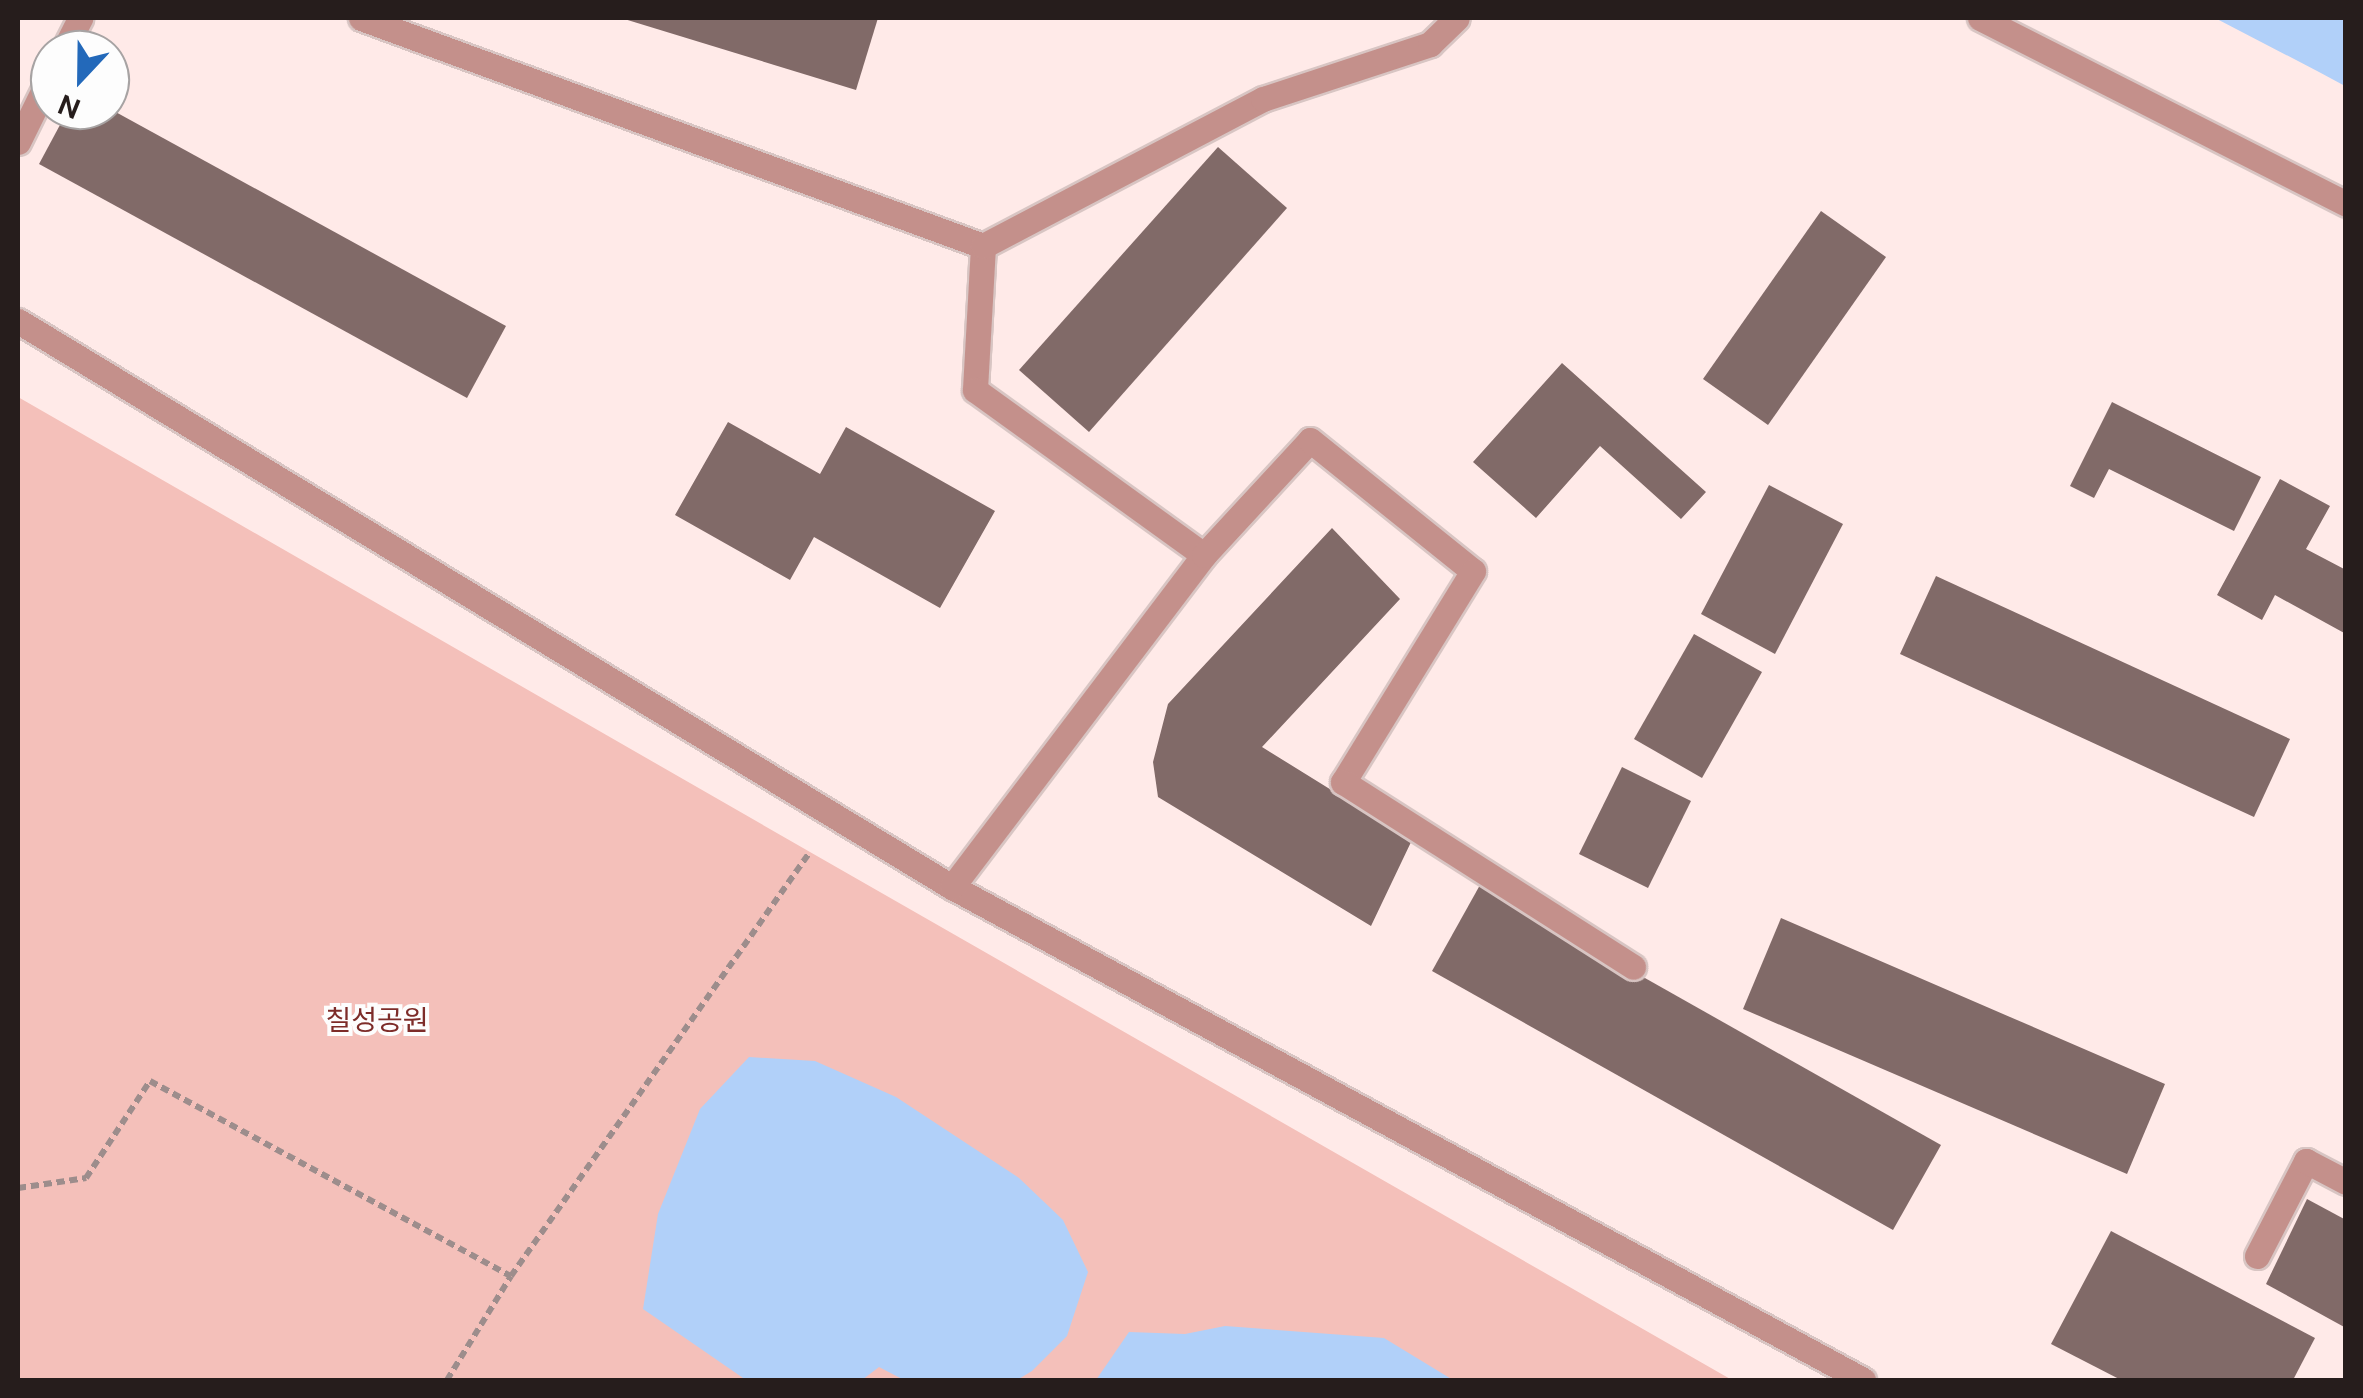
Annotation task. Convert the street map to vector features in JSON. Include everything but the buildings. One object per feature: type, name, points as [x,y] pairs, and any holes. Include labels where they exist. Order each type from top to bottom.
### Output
[{"type":"street","points":[[361,18],[983,246],[1263,99],[1430,44],[1457,18]]},
{"type":"street","points":[[1980,18],[2346,204]]},
{"type":"street","points":[[18,142],[30,118]]},
{"type":"street","points":[[983,246],[975,390],[1204,555]]},
{"type":"street","points":[[18,321],[952,887],[1863,1380]]},
{"type":"street","points":[[952,887],[1204,555],[1310,440],[1473,570],[1343,782],[1634,967]]},
{"type":"street","points":[[2257,1256],[2306,1161],[2346,1182]]},
{"type":"path","points":[[447,1380],[510,1276],[810,852]]},
{"type":"path","points":[[18,1188],[86,1178],[150,1082],[510,1276]]},
{"type":"green space","name":"칠성공원","points":[[18,397],[810,852],[1732,1380],[18,1380]]},
{"type":"water","points":[[2215,18],[2345,18],[2345,86],[2319,72]]},
{"type":"water","points":[[749,1057],[815,1061],[896,1097],[1019,1178],[1063,1220],[1088,1272],[1067,1336],[1032,1371],[1017,1380],[904,1380],[879,1367],[862,1380],[746,1380],[643,1309],[658,1214],[700,1109]]},
{"type":"water","points":[[1225,1326],[1384,1338],[1453,1380],[1096,1380],[1129,1332],[1185,1334]]}]
